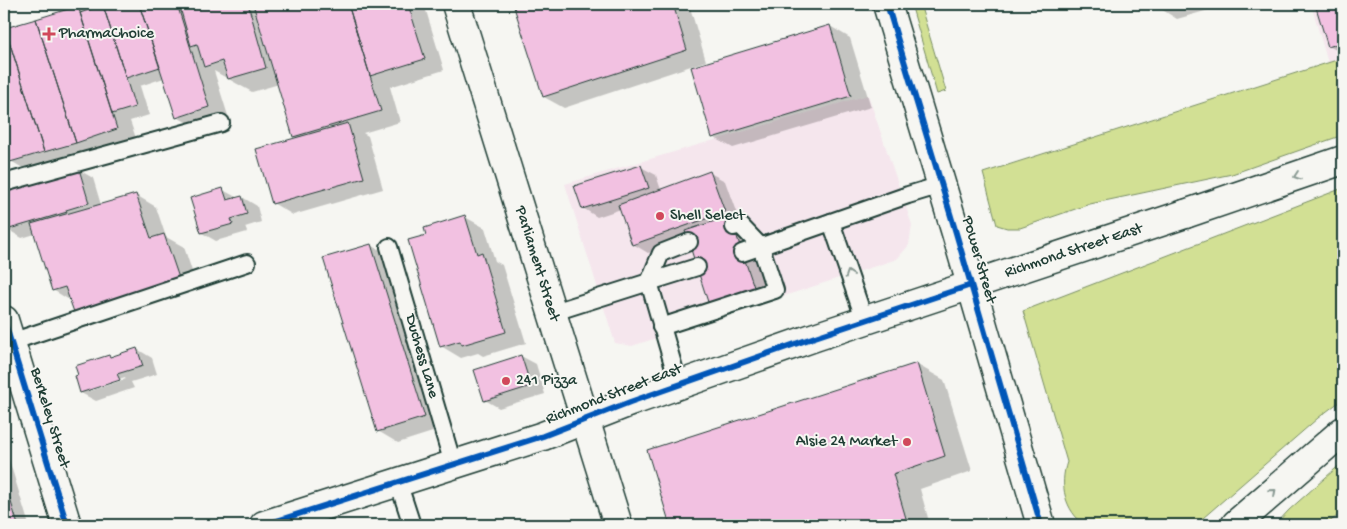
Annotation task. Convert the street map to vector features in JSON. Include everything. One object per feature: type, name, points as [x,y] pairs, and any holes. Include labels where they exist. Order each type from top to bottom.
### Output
[{"type":"main road","name":"Parliament Street","points":[[456,4],[618,525]]},
{"type":"main road","name":"Power Street","points":[[887,4],[1041,525]]},
{"type":"main road","name":"Richmond Street East","points":[[264,525],[543,436],[815,336],[865,321],[1343,160]]},
{"type":"main road","name":"Berkeley Street","points":[[7,331],[67,525]]},
{"type":"main road","points":[[1236,525],[1343,431]]},
{"type":"lane","points":[[4,183],[221,123]]},
{"type":"lane","points":[[742,253],[941,185]]},
{"type":"lane","points":[[831,222],[865,321]]},
{"type":"lane","points":[[661,327],[775,290],[761,247],[740,225],[734,227]]},
{"type":"lane","points":[[679,385],[649,282],[661,253],[688,242]]},
{"type":"lane","name":"Duchess Lane","points":[[389,247],[453,464]]},
{"type":"lane","points":[[7,331],[247,263]]},
{"type":"lane","points":[[551,313],[697,268]]},
{"type":"lane","points":[[398,482],[412,525]]},
{"type":"shaded area","points":[[1311,4],[1343,4],[1343,58],[1328,63]]},
{"type":"shaded area","points":[[868,95],[912,225],[909,245],[897,259],[632,346],[615,343],[565,184]]},
{"type":"green space","points":[[911,4],[920,4],[946,91],[937,94]]},
{"type":"green space","points":[[1343,58],[1343,135],[1232,174],[1090,204],[1020,228],[1007,228],[997,225],[983,173]]},
{"type":"green space","points":[[1343,188],[1343,399],[1318,418],[1195,525],[1085,525],[1068,505],[1064,488],[1067,462],[1023,311]]},
{"type":"green space","points":[[1343,462],[1343,512],[1325,525],[1275,525],[1289,510]]},
{"type":"building","points":[[139,4],[160,67],[126,78],[103,5]]},
{"type":"building","points":[[139,4],[177,4],[209,107],[176,118]]},
{"type":"building","points":[[179,4],[248,4],[266,68],[228,79],[222,61],[204,67],[197,44],[191,46]]},
{"type":"building","points":[[253,4],[348,4],[381,111],[293,137]]},
{"type":"building","points":[[348,4],[408,4],[425,59],[370,76]]},
{"type":"building","points":[[513,4],[673,4],[687,50],[543,97]]},
{"type":"building","points":[[1315,4],[1343,4],[1343,42],[1328,47]]},
{"type":"building","points":[[103,5],[135,107],[112,114],[80,13]]},
{"type":"building","points":[[78,6],[117,129],[76,143],[36,19]]},
{"type":"building","points":[[36,19],[76,143],[44,152],[5,28]]},
{"type":"building","points":[[830,25],[851,96],[712,138],[691,67]]},
{"type":"building","points":[[5,28],[44,152],[10,162],[4,142]]},
{"type":"building","points":[[348,123],[364,178],[272,204],[256,149]]},
{"type":"building","points":[[641,165],[649,188],[582,209],[574,186]]},
{"type":"building","points":[[79,169],[89,203],[66,210],[67,212],[6,230],[4,224],[4,186]]},
{"type":"building","points":[[710,171],[725,212],[632,245],[618,205]]},
{"type":"building","points":[[223,188],[227,200],[242,196],[247,214],[231,219],[233,224],[201,233],[190,198]]},
{"type":"building","points":[[136,194],[151,238],[164,234],[179,278],[74,312],[65,287],[52,291],[31,224]]},
{"type":"building","points":[[465,215],[477,254],[482,252],[506,332],[462,345],[460,341],[440,347],[408,240],[426,235],[424,228]]},
{"type":"building","points":[[730,216],[755,290],[709,305],[685,231]]},
{"type":"building","points":[[371,244],[425,417],[377,432],[323,258]]},
{"type":"building","points":[[137,348],[143,366],[117,374],[120,380],[80,393],[75,376],[78,375],[75,366]]},
{"type":"building","points":[[521,355],[531,386],[484,401],[474,370]]},
{"type":"building","points":[[917,363],[945,456],[893,474],[908,525],[670,525],[647,450]]},
{"type":"building","points":[[4,479],[18,525],[4,525]]},
{"type":"cycle path","points":[[887,4],[1041,525]]},
{"type":"cycle path","points":[[264,525],[543,436],[630,402],[971,285]]},
{"type":"cycle path","points":[[4,320],[67,525]]},
{"type":"place","name":"PharmaChoice","points":[[49,34]]},
{"type":"place","name":"Shell Select","points":[[660,216]]},
{"type":"place","name":"241 Pizza","points":[[506,381]]},
{"type":"place","name":"Alsie 24 Market","points":[[907,442]]}]
